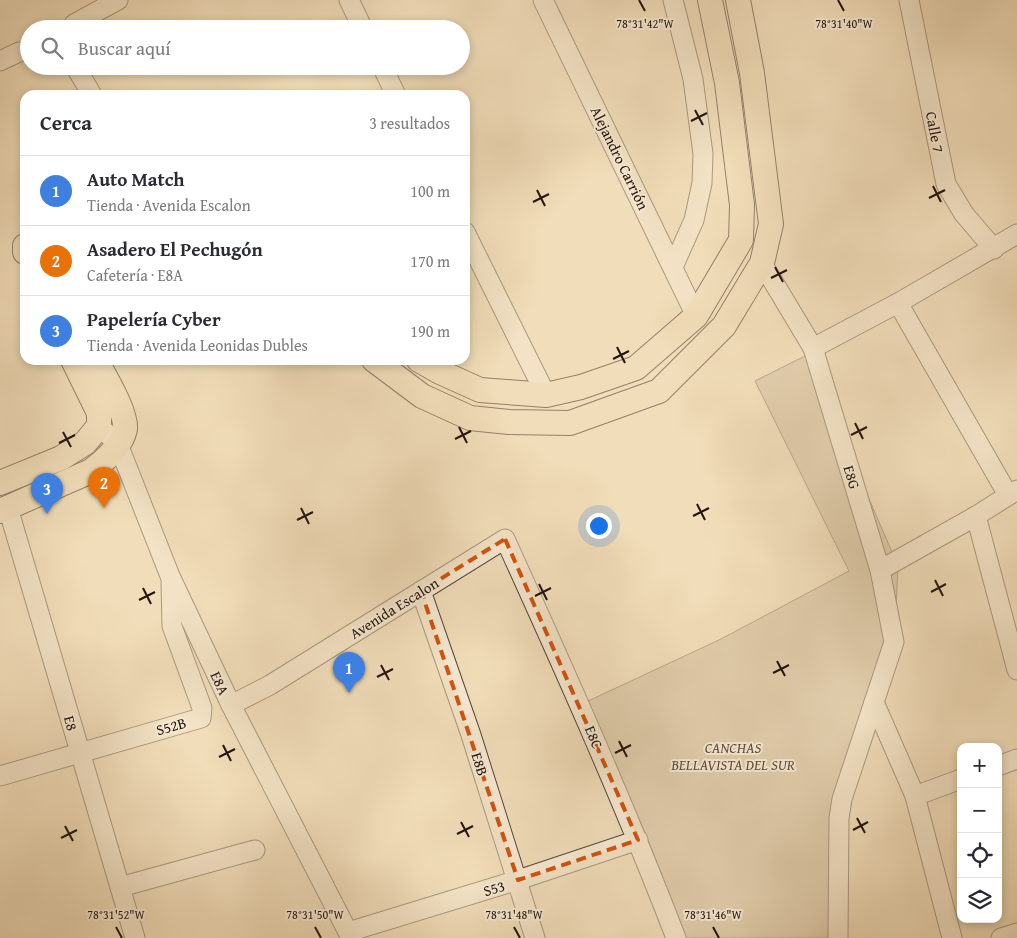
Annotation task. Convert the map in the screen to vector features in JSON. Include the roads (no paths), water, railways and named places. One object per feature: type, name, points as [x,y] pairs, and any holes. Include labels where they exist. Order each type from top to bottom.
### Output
[{"type":"main road","points":[[428,365],[480,390],[546,395],[581,387],[636,368],[696,316],[740,240],[742,205],[727,83],[710,0]]},
{"type":"main road","points":[[381,365],[422,396],[470,418],[509,422],[570,423],[659,391],[724,326],[762,263],[771,224],[752,73],[738,0]]},
{"type":"main road","points":[[734,253],[762,263]]},
{"type":"main road","points":[[0,482],[61,458],[85,443],[99,426],[99,413],[75,365]]},
{"type":"main road","points":[[4,510],[91,471],[103,462],[118,444],[124,434],[124,419],[98,365]]},
{"type":"street","points":[[81,20],[118,0]]},
{"type":"street","points":[[349,0],[359,20]]},
{"type":"street","name":"Alejandro Carrión","points":[[543,0],[696,316]]},
{"type":"street","points":[[673,0],[693,78],[703,154],[702,183],[694,220],[673,267]]},
{"type":"street","name":"Calle 7","points":[[909,0],[946,184],[964,214],[994,249]]},
{"type":"street","points":[[0,61],[20,52]]},
{"type":"street","points":[[80,75],[89,90]]},
{"type":"street","points":[[386,75],[394,90]]},
{"type":"street","points":[[813,348],[898,303],[1017,234]]},
{"type":"street","points":[[470,242],[546,395]]},
{"type":"street","name":"E8G","points":[[762,263],[813,348],[880,570],[894,642],[842,799],[839,818],[838,938]]},
{"type":"street","points":[[880,570],[976,516],[1012,493],[898,303]]},
{"type":"street","name":"E8A","points":[[99,426],[118,444],[170,576],[231,705],[349,935]]},
{"type":"street","name":"E8","points":[[4,510],[80,752],[135,938]]},
{"type":"street","points":[[976,516],[1017,670]]},
{"type":"street","name":"Avenida Escalon","points":[[231,705],[270,685],[504,539]]},
{"type":"street","name":"E8C","points":[[504,539],[579,701],[638,840],[676,938]]},
{"type":"street","name":"S52B","points":[[0,776],[201,718],[202,708],[172,626],[170,576]]},
{"type":"street","name":"E8B","points":[[420,591],[471,735],[535,938]]},
{"type":"street","points":[[874,702],[915,796],[952,938]]},
{"type":"street","points":[[1002,765],[1017,759]]},
{"type":"street","points":[[915,796],[957,780]]},
{"type":"street","name":"S53","points":[[349,935],[638,840]]},
{"type":"street","points":[[120,887],[255,850]]},
{"type":"street","points":[[1001,938],[1017,933]]},
{"type":"place","name":"Asadero El Pechugón","points":[[104,508]]},
{"type":"place","name":"Papelería Cyber","points":[[47,514]]},
{"type":"place","name":"Auto Match","points":[[349,693]]},
{"type":"park label","name":"CANCHAS BELLAVISTA DEL SUR","points":[[733,756]]}]
